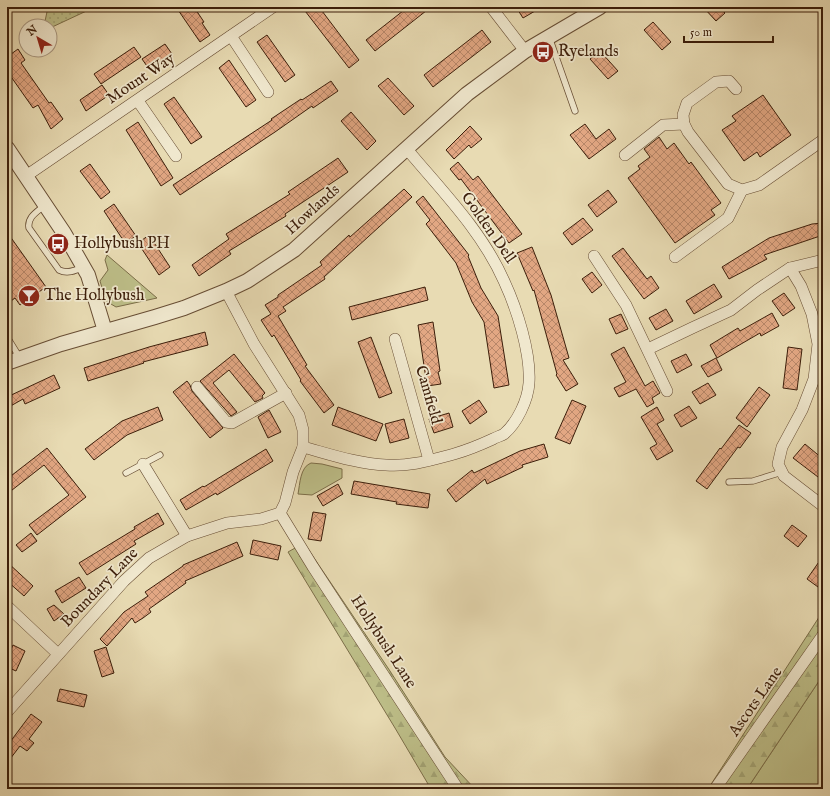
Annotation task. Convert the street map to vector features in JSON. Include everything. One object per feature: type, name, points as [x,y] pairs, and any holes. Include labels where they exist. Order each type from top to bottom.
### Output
[{"type":"street","name":"Mount Way","points":[[26,176],[138,101],[273,7]]},
{"type":"street","points":[[491,7],[525,51]]},
{"type":"street","name":"Howlands","points":[[13,361],[61,344],[155,317],[226,291],[247,281],[294,250],[467,94],[525,51],[600,7]]},
{"type":"street","points":[[230,36],[268,92]]},
{"type":"street","points":[[736,89],[729,81],[716,82],[687,103],[683,115],[684,124],[688,132],[728,184],[742,190],[759,185],[823,140]]},
{"type":"street","points":[[138,101],[176,156]]},
{"type":"street","points":[[625,154],[663,124],[684,124]]},
{"type":"street","points":[[7,148],[64,233],[88,274],[105,331]]},
{"type":"street","name":"Golden Dell","points":[[303,447],[347,459],[385,465],[416,464],[473,449],[504,434],[519,414],[526,399],[529,384],[527,351],[515,306],[495,262],[473,229],[406,148]]},
{"type":"street","points":[[675,257],[728,218],[742,190]]},
{"type":"street","points":[[594,256],[626,305],[667,391]]},
{"type":"street","points":[[648,349],[731,310],[757,290],[790,268],[823,260]]},
{"type":"street","points":[[790,268],[801,286],[812,314],[818,344],[819,369],[802,410],[782,447],[778,464],[784,476],[823,506]]},
{"type":"street","points":[[226,291],[254,344],[299,415],[303,430],[303,447],[293,472],[285,503],[280,513]]},
{"type":"street","name":"Camfield","points":[[395,339],[429,460]]},
{"type":"street","points":[[197,386],[226,422],[232,422],[286,393]]},
{"type":"street","points":[[143,464],[187,536]]},
{"type":"street","name":"Boundary Lane","points":[[7,712],[124,581],[149,558],[187,536],[227,523],[261,519],[280,513]]},
{"type":"street","name":"Hollybush Lane","points":[[280,513],[313,567],[458,789]]},
{"type":"street","points":[[7,606],[58,654]]},
{"type":"street","name":"Ascots Lane","points":[[715,789],[823,635]]},
{"type":"lane","points":[[549,37],[575,111]]},
{"type":"lane","points":[[45,205],[30,217],[28,222],[29,228],[59,270],[64,272],[72,272],[84,267]]},
{"type":"lane","points":[[7,336],[13,361]]},
{"type":"lane","points":[[126,473],[160,455]]},
{"type":"lane","points":[[729,482],[752,481],[782,472]]},
{"type":"green space","points":[[48,7],[95,7],[58,24],[58,18],[46,18]]},
{"type":"green space","points":[[107,255],[157,298],[116,307],[106,301],[100,281],[108,270],[105,260]]},
{"type":"green space","points":[[311,463],[342,469],[342,478],[312,495],[298,494],[303,472],[307,465]]},
{"type":"green space","points":[[304,543],[390,671],[445,757],[475,789],[431,789],[288,552]]},
{"type":"green space","points":[[823,611],[823,675],[747,789],[708,789]]},
{"type":"green space","points":[[823,675],[823,789],[747,789]]},
{"type":"building","points":[[176,7],[194,7],[204,22],[202,23],[210,35],[200,42]]},
{"type":"building","points":[[302,7],[319,7],[359,60],[349,68]]},
{"type":"building","points":[[408,7],[431,7],[375,51],[366,40]]},
{"type":"building","points":[[516,7],[542,7],[523,18]]},
{"type":"building","points":[[703,7],[719,7],[725,13],[716,21]]},
{"type":"building","points":[[653,22],[671,42],[662,50],[644,30]]},
{"type":"building","points":[[482,30],[491,42],[433,87],[424,75]]},
{"type":"building","points":[[267,35],[295,75],[285,82],[257,42]]},
{"type":"building","points":[[165,44],[172,54],[149,69],[142,59]]},
{"type":"building","points":[[134,47],[141,57],[101,84],[94,74]]},
{"type":"building","points":[[18,49],[18,58],[24,58],[25,60],[21,63],[49,103],[51,102],[63,119],[51,129],[38,105],[33,108],[7,71],[7,57]]},
{"type":"building","points":[[600,51],[618,71],[608,79],[590,59]]},
{"type":"building","points":[[229,60],[256,100],[246,107],[219,68]]},
{"type":"building","points":[[388,78],[414,106],[404,115],[378,86]]},
{"type":"building","points":[[331,81],[338,91],[313,108],[312,106],[180,195],[173,185],[272,120],[271,119],[301,99],[302,100]]},
{"type":"building","points":[[102,85],[109,95],[86,111],[80,100]]},
{"type":"building","points":[[763,95],[791,135],[760,157],[757,152],[744,161],[722,130],[736,121],[732,116]]},
{"type":"building","points":[[174,97],[202,137],[191,144],[164,104]]},
{"type":"building","points":[[351,112],[376,141],[367,150],[341,121]]},
{"type":"building","points":[[138,122],[173,178],[161,186],[126,130]]},
{"type":"building","points":[[585,124],[596,139],[609,129],[616,139],[589,159],[570,135]]},
{"type":"building","points":[[470,126],[482,139],[471,148],[469,145],[454,159],[446,150]]},
{"type":"building","points":[[659,137],[667,149],[674,143],[689,164],[691,162],[721,203],[711,210],[715,215],[675,243],[628,178],[640,169],[638,166],[650,157],[644,149]]},
{"type":"building","points":[[338,158],[348,172],[285,214],[286,216],[229,251],[231,254],[199,276],[192,265],[229,239],[226,234],[290,194],[288,192]]},
{"type":"building","points":[[458,162],[473,180],[478,176],[522,234],[509,243],[461,179],[459,180],[450,169]]},
{"type":"building","points":[[90,164],[110,192],[101,199],[80,171]]},
{"type":"building","points":[[404,189],[412,197],[324,277],[325,279],[283,307],[286,311],[278,316],[307,365],[305,366],[334,405],[324,413],[300,381],[301,380],[274,335],[272,337],[261,320],[271,314],[265,305],[322,265],[320,262],[349,235],[350,237]]},
{"type":"building","points":[[608,190],[617,202],[597,217],[588,205]]},
{"type":"building","points":[[423,196],[469,255],[468,256],[481,288],[498,316],[509,385],[494,388],[484,322],[472,302],[456,263],[426,224],[430,220],[416,202]]},
{"type":"building","points":[[114,204],[136,236],[125,243],[104,211]]},
{"type":"building","points":[[583,218],[593,230],[572,245],[563,233]]},
{"type":"building","points":[[823,223],[823,235],[764,255],[767,259],[729,279],[722,267],[769,238],[812,224]]},
{"type":"building","points":[[7,232],[46,287],[20,305],[15,298],[7,304]]},
{"type":"building","points":[[149,235],[170,267],[159,275],[138,243]]},
{"type":"building","points":[[532,247],[551,295],[569,358],[563,360],[578,384],[566,391],[556,375],[557,374],[534,290],[533,291],[517,253]]},
{"type":"building","points":[[623,248],[647,279],[651,276],[659,288],[644,299],[612,256]]},
{"type":"building","points":[[592,272],[602,285],[592,293],[582,279]]},
{"type":"building","points":[[714,284],[722,297],[694,314],[686,301]]},
{"type":"building","points":[[425,287],[428,300],[352,320],[349,307]]},
{"type":"building","points":[[784,293],[795,308],[783,316],[772,301]]},
{"type":"building","points":[[666,309],[673,321],[656,330],[649,318]]},
{"type":"building","points":[[772,313],[779,326],[761,336],[760,333],[717,358],[710,345],[738,328],[740,331]]},
{"type":"building","points":[[621,314],[628,329],[616,334],[609,319]]},
{"type":"building","points":[[433,322],[440,371],[438,372],[441,384],[427,386],[418,325]]},
{"type":"building","points":[[205,332],[208,345],[143,362],[144,363],[88,381],[84,368],[149,347]]},
{"type":"building","points":[[371,337],[392,393],[379,398],[358,342]]},
{"type":"building","points":[[624,347],[645,386],[653,381],[660,393],[652,398],[654,403],[647,407],[636,389],[619,397],[614,388],[626,382],[611,354]]},
{"type":"building","points":[[788,347],[802,349],[797,390],[783,388]]},
{"type":"building","points":[[234,354],[265,393],[262,396],[263,398],[255,402],[229,370],[213,383],[237,412],[231,416],[200,381]]},
{"type":"building","points":[[686,354],[692,365],[677,373],[671,361]]},
{"type":"building","points":[[716,358],[722,370],[708,377],[701,366]]},
{"type":"building","points":[[54,375],[60,388],[25,404],[23,399],[7,408],[7,397]]},
{"type":"building","points":[[187,381],[192,391],[223,428],[210,438],[173,392]]},
{"type":"building","points":[[708,383],[716,395],[700,404],[692,392]]},
{"type":"building","points":[[759,387],[770,395],[747,427],[736,418]]},
{"type":"building","points":[[479,400],[487,412],[470,424],[462,411]]},
{"type":"building","points":[[572,400],[586,406],[570,444],[555,438]]},
{"type":"building","points":[[689,406],[697,418],[681,427],[674,415]]},
{"type":"building","points":[[158,407],[163,420],[127,435],[94,460],[85,449],[122,421]]},
{"type":"building","points":[[338,407],[383,424],[376,441],[332,425]]},
{"type":"building","points":[[657,407],[664,420],[657,424],[673,451],[657,460],[650,448],[657,444],[641,417]]},
{"type":"building","points":[[269,410],[281,432],[268,438],[258,417]]},
{"type":"building","points":[[449,413],[453,427],[434,433],[429,419]]},
{"type":"building","points":[[404,419],[409,438],[390,443],[385,424]]},
{"type":"building","points":[[739,425],[751,433],[740,448],[738,447],[707,489],[696,481]]},
{"type":"building","points":[[544,444],[548,457],[522,465],[523,467],[487,484],[485,479],[456,502],[447,490],[472,470],[474,473],[520,451]]},
{"type":"building","points":[[805,444],[823,459],[823,470],[818,477],[793,458]]},
{"type":"building","points":[[47,448],[86,497],[37,535],[29,525],[69,495],[44,465],[7,494],[7,479]]},
{"type":"building","points":[[266,449],[273,461],[217,495],[216,493],[186,510],[180,500]]},
{"type":"building","points":[[354,481],[430,494],[428,508],[396,504],[397,502],[351,494]]},
{"type":"building","points":[[338,484],[343,494],[323,506],[317,496]]},
{"type":"building","points":[[313,512],[326,514],[321,541],[308,539]]},
{"type":"building","points":[[158,513],[164,524],[134,541],[136,544],[87,575],[79,563],[135,529],[134,527]]},
{"type":"building","points":[[792,525],[807,536],[798,547],[784,536]]},
{"type":"building","points":[[31,533],[37,541],[22,552],[16,545]]},
{"type":"building","points":[[253,540],[281,546],[278,560],[250,554]]},
{"type":"building","points":[[237,542],[243,556],[185,581],[186,583],[149,609],[151,612],[143,618],[135,623],[132,618],[107,646],[100,639],[124,612],[148,596],[145,592],[183,565]]},
{"type":"building","points":[[823,556],[823,580],[818,587],[807,579]]},
{"type":"building","points":[[7,562],[33,586],[24,596],[7,581]]},
{"type":"building","points":[[79,577],[86,588],[62,603],[55,591]]},
{"type":"building","points":[[54,605],[64,614],[54,621],[47,609]]},
{"type":"building","points":[[13,645],[25,651],[16,671],[7,667],[7,658]]},
{"type":"building","points":[[106,647],[114,673],[102,677],[94,651]]},
{"type":"building","points":[[60,689],[87,695],[84,707],[57,701]]},
{"type":"building","points":[[31,714],[42,722],[29,739],[34,743],[27,751],[20,746],[7,763],[7,746]]},
{"type":"place","name":"Ryelands","points":[[543,52]]},
{"type":"place","name":"Hollybush PH","points":[[58,244]]},
{"type":"place","name":"The Hollybush","points":[[29,296]]}]
